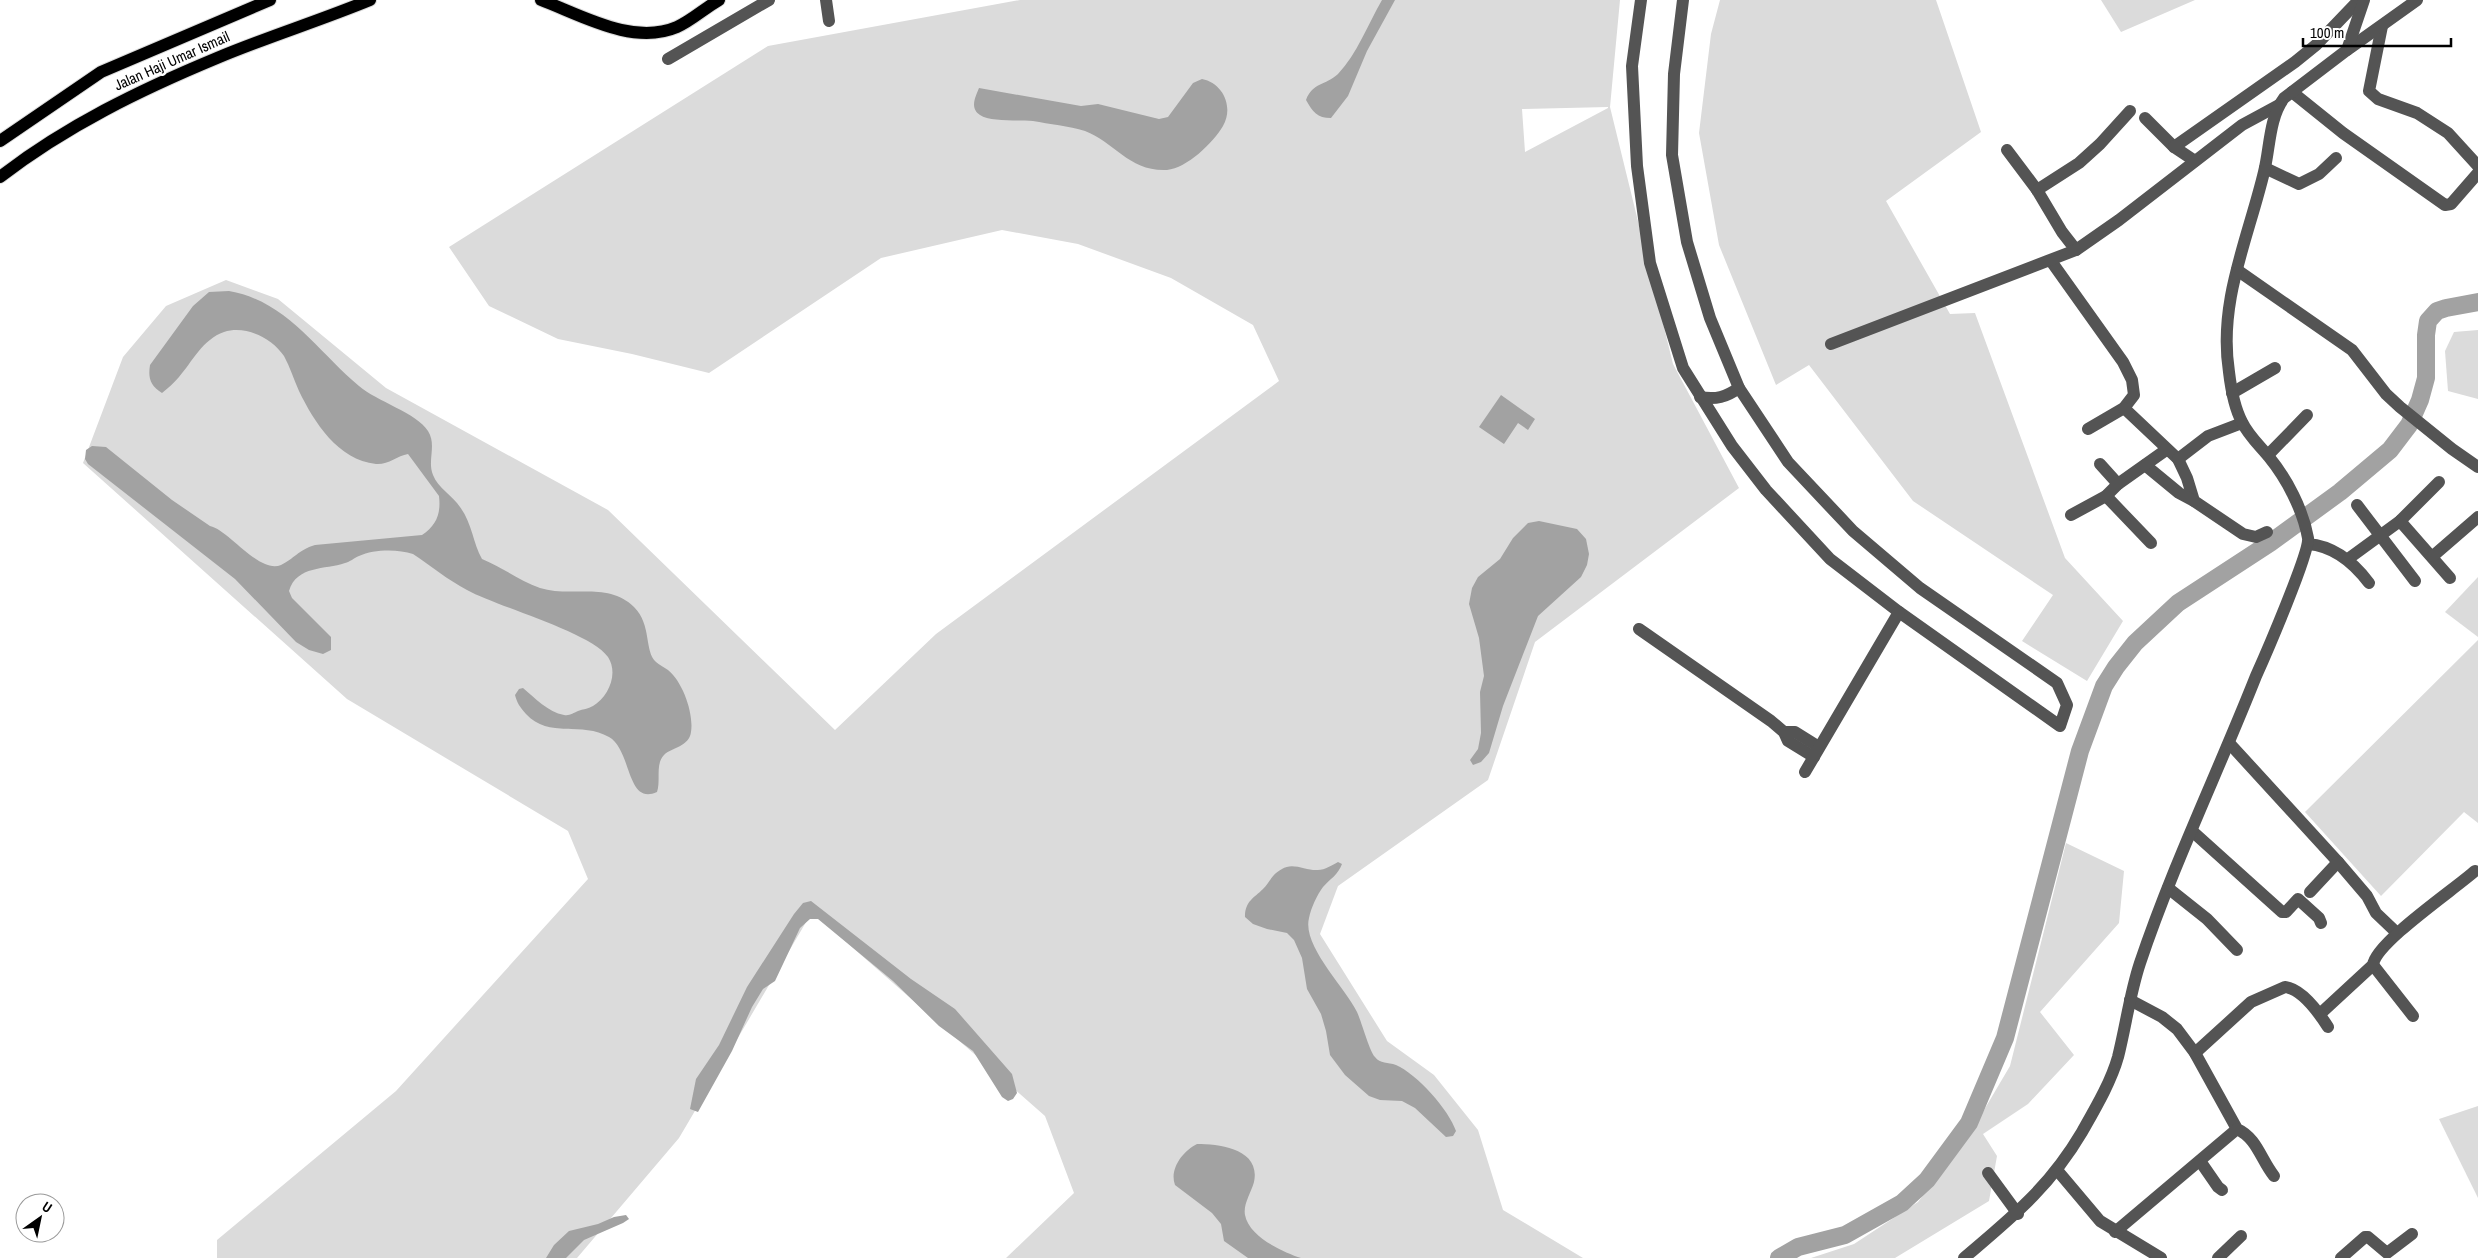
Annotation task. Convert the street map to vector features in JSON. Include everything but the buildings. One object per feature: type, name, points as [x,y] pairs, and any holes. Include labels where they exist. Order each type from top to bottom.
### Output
[{"type":"main road","name":"Jalan Haji Umar Ismail","points":[[0,141],[101,72],[270,0]]},
{"type":"main road","name":"Jalan Haji Umar Ismail","points":[[0,177],[67,130],[112,105],[217,58],[370,0]]},
{"type":"main road","points":[[541,0],[619,29],[640,33],[677,27],[719,0]]},
{"type":"street","points":[[668,60],[772,0]]},
{"type":"street","points":[[826,0],[829,21]]},
{"type":"street","points":[[1641,0],[1632,66],[1637,166],[1650,263],[1683,368],[1732,446],[1766,490],[1830,560],[1899,612],[2060,726],[2067,705],[2057,683],[1920,588],[1852,531],[1788,462],[1739,388],[1710,318],[1687,242],[1672,155],[1674,74],[1683,0]]},
{"type":"street","points":[[2185,154],[2279,105],[2292,92],[2347,50],[2417,0]]},
{"type":"street","points":[[2347,50],[2361,3]]},
{"type":"street","points":[[1831,344],[2051,261],[2119,220],[2185,154],[2296,62],[2361,3]]},
{"type":"street","points":[[2382,26],[2369,91],[2378,98],[2417,113],[2448,133],[2478,166]]},
{"type":"street","points":[[2292,92],[2343,133],[2445,205],[2451,204],[2478,173]]},
{"type":"street","points":[[1964,1258],[1978,1253],[2018,1214],[2058,1170],[2082,1131],[2108,1082],[2117,1059],[2140,964],[2168,888],[2230,744],[2308,542],[2298,509],[2286,481],[2242,423],[2232,393],[2225,347],[2225,323],[2230,293],[2265,168],[2274,119],[2279,105]]},
{"type":"street","points":[[2037,190],[2079,163],[2100,144],[2130,111]]},
{"type":"street","points":[[2145,118],[2185,154]]},
{"type":"street","points":[[2007,150],[2037,190],[2062,232],[2074,247]]},
{"type":"street","points":[[2265,168],[2299,184],[2319,174],[2336,158]]},
{"type":"street","points":[[2051,261],[2123,362],[2132,380],[2134,395],[2124,408],[2088,429]]},
{"type":"street","points":[[2237,270],[2352,350],[2386,394],[2478,467]]},
{"type":"street","points":[[2232,393],[2275,368]]},
{"type":"street","points":[[1700,397],[1714,399],[1728,396],[1739,388]]},
{"type":"street","points":[[2124,408],[2166,450],[2178,459],[2187,478],[2194,501]]},
{"type":"street","points":[[2268,455],[2307,415]]},
{"type":"street","points":[[2178,459],[2208,436],[2242,423]]},
{"type":"street","points":[[2071,515],[2106,496],[2118,484],[2166,450]]},
{"type":"street","points":[[2100,464],[2118,484]]},
{"type":"street","points":[[2146,464],[2179,493],[2243,534],[2256,537],[2267,532]]},
{"type":"street","points":[[2348,559],[2400,521],[2439,482]]},
{"type":"street","points":[[2106,496],[2151,543]]},
{"type":"street","points":[[2357,505],[2415,581]]},
{"type":"street","points":[[2433,556],[2478,517]]},
{"type":"street","points":[[2400,521],[2433,556],[2450,578]]},
{"type":"street","points":[[2308,542],[2348,559],[2369,583]]},
{"type":"street","points":[[1804,772],[1899,612]]},
{"type":"street","points":[[1639,629],[1784,732],[1795,732],[1816,752]]},
{"type":"street","points":[[2230,744],[2338,862],[2367,896],[2376,913],[2397,933]]},
{"type":"street","points":[[2192,831],[2282,912],[2286,912],[2298,899],[2319,918],[2321,923]]},
{"type":"street","points":[[2310,892],[2338,862]]},
{"type":"street","points":[[2320,1014],[2372,965],[2375,956],[2397,933],[2475,871]]},
{"type":"street","points":[[2168,888],[2207,919],[2237,950]]},
{"type":"street","points":[[2372,965],[2413,1016]]},
{"type":"street","points":[[2195,1053],[2251,1002],[2285,987],[2294,990],[2320,1014],[2328,1027]]},
{"type":"street","points":[[2130,1000],[2162,1017],[2177,1030],[2195,1053],[2237,1129],[2246,1133],[2254,1142],[2274,1176]]},
{"type":"street","points":[[2115,1232],[2237,1129]]},
{"type":"street","points":[[2200,1161],[2222,1190]]},
{"type":"street","points":[[2058,1170],[2100,1221],[2115,1232],[2161,1258]]},
{"type":"street","points":[[1988,1173],[2018,1214]]},
{"type":"street","points":[[2337,1257],[2368,1236],[2387,1253],[2412,1234]]},
{"type":"street","points":[[2218,1258],[2241,1236]]},
{"type":"shaded area","points":[[1020,0],[1620,0],[1610,107],[1673,364],[1739,488],[1535,642],[1488,780],[1338,886],[1320,934],[1387,1041],[1434,1075],[1478,1130],[1503,1210],[1583,1258],[1006,1258],[1074,1193],[1045,1116],[812,912],[679,1138],[577,1258],[217,1258],[217,1240],[396,1091],[588,879],[568,831],[347,699],[83,463],[123,357],[166,306],[226,280],[278,299],[386,388],[608,510],[835,730],[936,634],[1279,381],[1253,325],[1171,278],[1078,244],[1002,230],[881,258],[709,373],[632,354],[558,339],[489,306],[449,247],[768,46]],"holes":[[[1608,108],[1525,152],[1522,109]]]},
{"type":"shaded area","points":[[1382,0],[1395,0],[1367,51],[1348,96],[1331,118],[1319,115],[1313,111],[1306,100],[1309,94],[1316,87],[1333,78],[1345,66],[1357,48]]},
{"type":"shaded area","points":[[1720,0],[1936,0],[1981,132],[1886,201],[1950,314],[1975,313],[2065,558],[2123,621],[2087,681],[2022,641],[2053,595],[1913,501],[1809,365],[1776,385],[1719,245],[1699,133],[1711,34]]},
{"type":"shaded area","points":[[2101,0],[2195,0],[2121,32]]},
{"type":"shaded area","points":[[1202,79],[1216,85],[1221,91],[1227,104],[1226,119],[1219,133],[1199,154],[1183,165],[1167,170],[1154,169],[1132,161],[1085,131],[1033,121],[991,119],[980,115],[974,105],[979,88],[1081,106],[1098,104],[1159,119],[1168,117],[1193,83]]},
{"type":"shaded area","points":[[229,291],[268,305],[285,316],[366,392],[415,418],[423,425],[431,436],[431,470],[435,480],[464,513],[482,559],[540,588],[564,592],[601,592],[613,594],[624,599],[640,614],[646,629],[652,657],[657,663],[668,670],[678,682],[683,690],[691,716],[690,737],[684,744],[667,752],[661,759],[657,792],[647,794],[640,791],[634,784],[622,753],[609,737],[599,732],[588,730],[545,726],[535,722],[518,703],[515,695],[519,689],[523,688],[547,708],[564,715],[570,715],[593,706],[603,697],[612,678],[611,664],[608,657],[583,638],[481,597],[446,577],[413,554],[386,550],[372,552],[337,565],[312,570],[298,577],[293,583],[289,591],[292,598],[331,637],[331,650],[323,654],[309,650],[296,642],[235,579],[88,464],[85,459],[86,450],[92,446],[106,447],[172,500],[210,526],[218,529],[254,558],[272,566],[281,565],[304,549],[315,545],[422,535],[431,527],[437,518],[439,496],[408,454],[385,463],[376,464],[362,461],[339,447],[329,438],[312,415],[284,356],[266,339],[241,330],[224,332],[204,345],[179,377],[162,393],[152,384],[149,374],[150,365],[193,306],[209,292]]},
{"type":"shaded area","points":[[2478,330],[2478,399],[2448,391],[2445,351],[2454,332]]},
{"type":"shaded area","points":[[1501,395],[1535,419],[1528,430],[1518,423],[1504,444],[1479,427]]},
{"type":"shaded area","points":[[1539,521],[1577,529],[1586,539],[1589,554],[1587,565],[1581,577],[1538,616],[1503,706],[1489,753],[1481,762],[1473,765],[1470,760],[1478,749],[1481,733],[1480,692],[1484,676],[1479,638],[1469,604],[1472,588],[1478,577],[1500,559],[1513,538],[1528,523]]},
{"type":"shaded area","points":[[2478,577],[2478,637],[2445,612]]},
{"type":"shaded area","points":[[2478,640],[2478,823],[2464,812],[2381,896],[2305,812]]},
{"type":"shaded area","points":[[2066,843],[2124,871],[2119,923],[2040,1012],[2074,1055],[2028,1104],[1983,1134],[1997,1156],[1989,1201],[1895,1258],[1811,1258],[1854,1244],[1918,1202],[1974,1127],[2010,1066]]},
{"type":"shaded area","points":[[1338,862],[1342,864],[1340,868],[1321,890],[1311,910],[1309,929],[1312,941],[1326,966],[1357,1012],[1370,1049],[1375,1057],[1379,1061],[1396,1065],[1422,1084],[1447,1113],[1456,1131],[1453,1136],[1446,1137],[1415,1108],[1402,1101],[1380,1100],[1369,1096],[1345,1075],[1330,1055],[1321,1014],[1307,989],[1302,958],[1294,940],[1287,933],[1253,924],[1245,917],[1248,903],[1279,871],[1290,866],[1322,870]]},
{"type":"shaded area","points":[[811,901],[911,979],[955,1009],[1012,1074],[1017,1093],[1013,1099],[1008,1101],[1002,1097],[973,1051],[939,1026],[893,981],[818,919],[810,919],[800,928],[775,981],[763,989],[752,1007],[732,1051],[698,1112],[690,1109],[696,1079],[719,1045],[747,987],[794,914],[803,903]]},
{"type":"shaded area","points":[[2478,1106],[2478,1198],[2439,1119]]},
{"type":"shaded area","points":[[1197,1144],[1227,1147],[1245,1155],[1255,1171],[1254,1182],[1245,1207],[1248,1223],[1260,1237],[1285,1252],[1301,1258],[1248,1258],[1224,1241],[1221,1224],[1212,1213],[1175,1185],[1174,1173],[1178,1161]]},
{"type":"shaded area","points":[[626,1215],[629,1219],[584,1240],[566,1258],[546,1258],[554,1245],[569,1231]]},
{"type":"waterway","points":[[1779,1258],[1798,1247],[1845,1235],[1902,1203],[1927,1180],[1969,1123],[2005,1038],[2080,751],[2104,686],[2116,667],[2135,643],[2178,603],[2270,543],[2340,492],[2390,450],[2409,425],[2420,400],[2426,378],[2426,335],[2428,321],[2437,311],[2478,302]]}]
